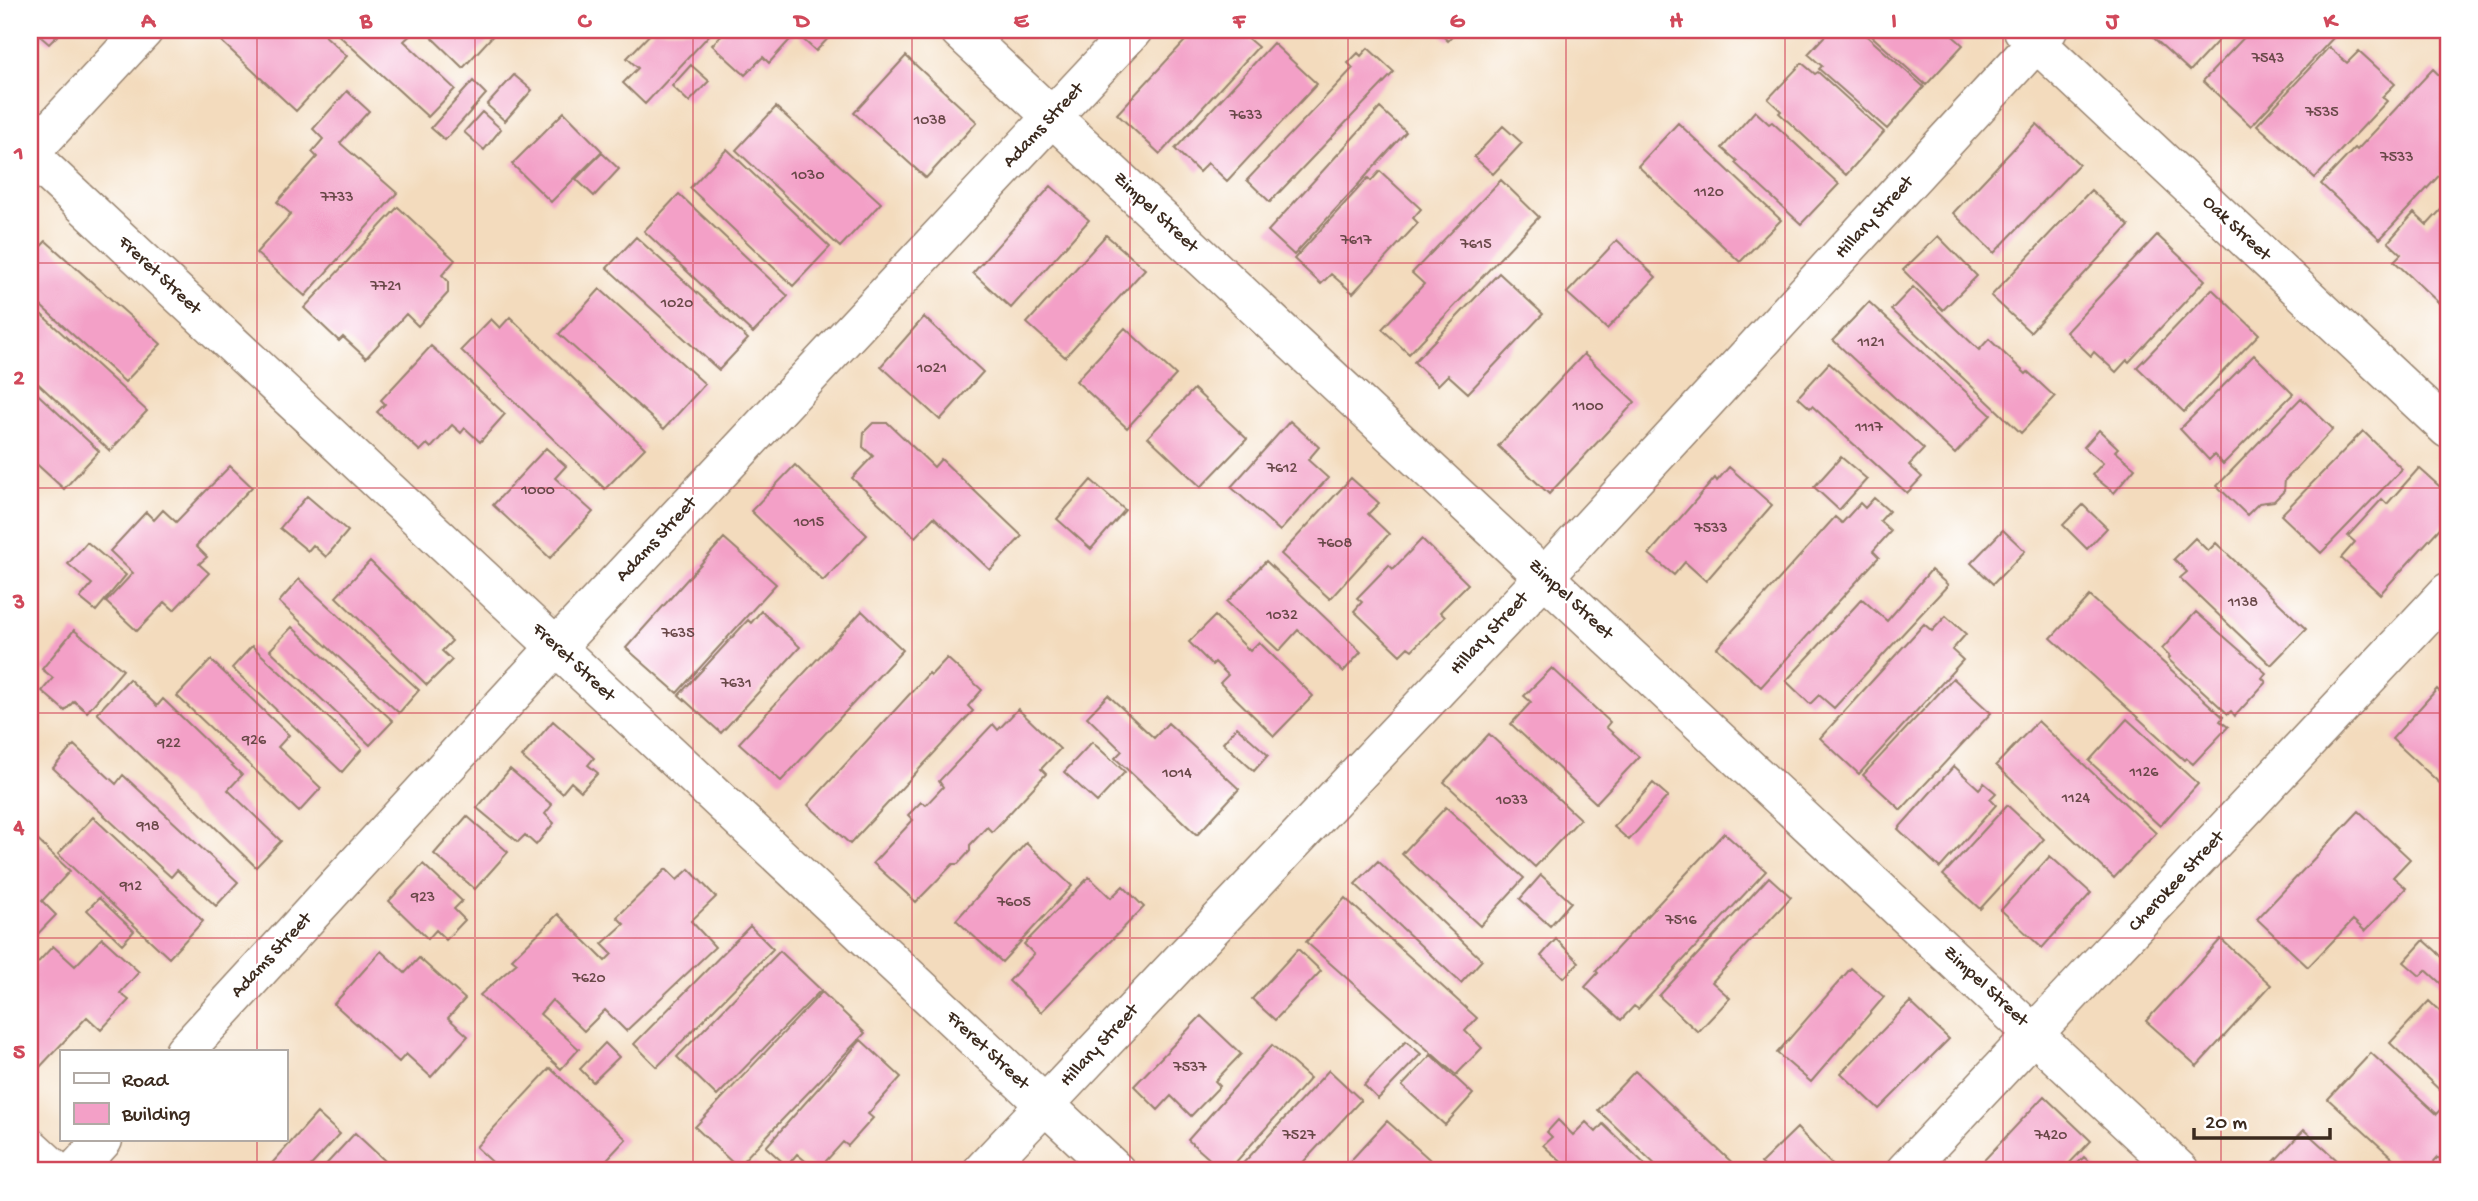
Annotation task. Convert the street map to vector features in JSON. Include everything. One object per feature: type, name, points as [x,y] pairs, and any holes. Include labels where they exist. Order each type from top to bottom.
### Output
[{"type":"street","points":[[30,154],[144,30]]},
{"type":"street","name":"Zimpel Street","points":[[959,30],[2180,1171]]},
{"type":"street","name":"Adams Street","points":[[186,1050],[556,647],[1133,30]]},
{"type":"street","name":"Oak Street","points":[[2036,34],[2448,429]]},
{"type":"street","name":"Hillary Street","points":[[982,1171],[1545,576],[2036,34]]},
{"type":"street","name":"Freret Street","points":[[30,154],[1116,1171]]},
{"type":"street","name":"Cherokee Street","points":[[1905,1171],[2448,592]]},
{"type":"street","points":[[75,1171],[101,1142]]},
{"type":"street","points":[[30,1147],[56,1171]]},
{"type":"building","points":[[33,30],[63,30],[49,44]]},
{"type":"building","points":[[233,30],[319,30],[347,56],[296,111],[222,42]]},
{"type":"building","points":[[333,30],[411,30],[414,32],[404,41],[455,89],[428,117]]},
{"type":"building","points":[[424,30],[498,30],[463,68]]},
{"type":"building","points":[[654,30],[714,30],[645,104],[623,83],[638,68],[627,58]]},
{"type":"building","points":[[726,30],[836,30],[816,51],[796,33],[769,63],[763,57],[745,75],[712,45]]},
{"type":"building","points":[[1195,30],[1238,30],[1258,47],[1160,154],[1117,114]]},
{"type":"building","points":[[1436,30],[1458,30],[1448,41]]},
{"type":"building","points":[[1830,30],[1860,30],[1924,87],[1887,129],[1819,69],[1822,66],[1808,54]]},
{"type":"building","points":[[1865,30],[1946,30],[1963,45],[1926,85]]},
{"type":"building","points":[[2145,30],[2228,30],[2190,71]]},
{"type":"building","points":[[2251,30],[2326,30],[2334,37],[2251,126],[2203,81]]},
{"type":"building","points":[[1273,43],[1317,84],[1227,181],[1208,163],[1199,172],[1175,149]]},
{"type":"building","points":[[2329,47],[2347,63],[2359,51],[2395,84],[2382,97],[2387,101],[2315,178],[2257,125]]},
{"type":"building","points":[[1368,48],[1394,72],[1270,202],[1247,180],[1353,68],[1348,63],[1358,53],[1361,56]]},
{"type":"building","points":[[906,56],[977,122],[926,178],[854,113]]},
{"type":"building","points":[[1802,63],[1815,74],[1818,72],[1884,132],[1846,175],[1779,113],[1781,111],[1768,99]]},
{"type":"building","points":[[691,65],[709,81],[689,102],[672,86]]},
{"type":"building","points":[[2448,67],[2448,166],[2380,239],[2321,184],[2433,69],[2440,76]]},
{"type":"building","points":[[514,75],[532,90],[505,121],[487,105]]},
{"type":"building","points":[[473,81],[486,94],[445,140],[431,128]]},
{"type":"building","points":[[347,91],[369,111],[340,143],[397,193],[305,296],[256,253],[291,214],[277,202],[317,157],[312,152],[323,139],[313,129]]},
{"type":"building","points":[[776,107],[881,203],[840,247],[736,150]]},
{"type":"building","points":[[1380,108],[1406,132],[1294,255],[1268,231]]},
{"type":"building","points":[[1755,111],[1769,124],[1772,122],[1839,184],[1801,224],[1722,148]]},
{"type":"building","points":[[482,112],[501,129],[484,150],[464,132]]},
{"type":"building","points":[[564,112],[602,151],[551,202],[512,164]]},
{"type":"building","points":[[1678,123],[1781,220],[1740,262],[1638,166]]},
{"type":"building","points":[[2037,124],[2079,164],[1994,253],[1953,213]]},
{"type":"building","points":[[1503,126],[1522,143],[1493,174],[1474,157]]},
{"type":"building","points":[[727,149],[830,247],[793,286],[690,188]]},
{"type":"building","points":[[602,153],[619,169],[594,196],[576,179]]},
{"type":"building","points":[[1380,171],[1421,209],[1413,218],[1418,223],[1353,293],[1331,274],[1321,284],[1294,259],[1368,178],[1371,181]]},
{"type":"building","points":[[1501,180],[1539,217],[1409,354],[1382,329],[1424,284],[1412,273]]},
{"type":"building","points":[[1051,186],[1089,220],[1011,308],[973,273]]},
{"type":"building","points":[[2091,190],[2129,226],[2030,332],[1991,296]]},
{"type":"building","points":[[679,194],[788,296],[753,333],[644,231]]},
{"type":"building","points":[[2448,202],[2448,297],[2441,305],[2394,261],[2401,254],[2388,242],[2414,213],[2427,225]]},
{"type":"building","points":[[398,207],[455,260],[442,275],[448,281],[448,293],[418,326],[406,314],[366,358],[343,337],[339,341],[304,308]]},
{"type":"building","points":[[1106,235],[1145,269],[1065,357],[1027,323]]},
{"type":"building","points":[[2157,235],[2205,280],[2129,362],[2127,360],[2116,372],[2094,352],[2091,356],[2066,332]]},
{"type":"building","points":[[1938,236],[1977,276],[1943,310],[1903,270]]},
{"type":"building","points":[[636,237],[748,339],[719,370],[607,268]]},
{"type":"building","points":[[1617,240],[1656,277],[1607,329],[1567,293]]},
{"type":"building","points":[[46,241],[161,344],[125,382],[30,296],[30,258]]},
{"type":"building","points":[[1499,273],[1543,314],[1468,393],[1448,375],[1438,385],[1414,362]]},
{"type":"building","points":[[1913,287],[1979,350],[1989,339],[2055,397],[2021,433],[1891,310]]},
{"type":"building","points":[[600,289],[705,384],[664,429],[559,334]]},
{"type":"building","points":[[2212,289],[2259,334],[2184,412],[2137,367]]},
{"type":"building","points":[[1869,302],[1991,415],[1955,454],[1833,340]]},
{"type":"building","points":[[30,304],[147,411],[110,451],[30,376]]},
{"type":"building","points":[[510,317],[645,448],[605,489],[461,350],[491,319],[500,328]]},
{"type":"building","points":[[924,317],[983,372],[940,420],[881,366]]},
{"type":"building","points":[[1125,328],[1176,375],[1127,428],[1076,381]]},
{"type":"building","points":[[431,346],[505,414],[480,442],[465,428],[461,433],[452,425],[431,448],[427,444],[420,451],[377,412],[385,404],[381,400]]},
{"type":"building","points":[[1584,354],[1635,402],[1549,494],[1498,446]]},
{"type":"building","points":[[2254,355],[2293,394],[2223,464],[2214,455],[2209,460],[2180,429]]},
{"type":"building","points":[[1829,363],[1924,449],[1909,465],[1922,477],[1907,493],[1812,406],[1810,408],[1798,397]]},
{"type":"building","points":[[30,387],[99,451],[64,489],[30,458]]},
{"type":"building","points":[[1194,389],[1247,439],[1201,487],[1148,437]]},
{"type":"building","points":[[2301,398],[2333,429],[2285,480],[2284,491],[2274,501],[2259,503],[2247,515],[2217,486]]},
{"type":"building","points":[[1290,421],[1319,447],[1308,460],[1328,478],[1280,531],[1231,487]]},
{"type":"building","points":[[873,423],[888,423],[934,467],[941,459],[1022,536],[990,570],[934,517],[915,537],[852,478],[873,456],[863,447],[864,432]]},
{"type":"building","points":[[2099,430],[2118,448],[2115,451],[2135,468],[2114,493],[2092,475],[2103,463],[2084,447]]},
{"type":"building","points":[[2363,431],[2402,469],[2321,553],[2281,515]]},
{"type":"building","points":[[546,448],[566,466],[555,478],[593,512],[550,558],[493,505]]},
{"type":"building","points":[[1841,457],[1867,479],[1839,510],[1814,487]]},
{"type":"building","points":[[795,465],[867,535],[823,581],[751,511]]},
{"type":"building","points":[[230,466],[252,487],[196,546],[207,557],[199,564],[209,573],[174,610],[165,602],[137,631],[106,602],[133,573],[110,551],[146,512],[154,520],[163,510],[176,522]]},
{"type":"building","points":[[1729,467],[1772,505],[1706,581],[1685,562],[1674,575],[1649,554],[1715,478],[1717,481]]},
{"type":"building","points":[[2419,468],[2448,494],[2448,519],[2380,594],[2341,558],[2355,542],[2348,536],[2382,499],[2387,504]]},
{"type":"building","points":[[1351,478],[1379,503],[1368,514],[1389,534],[1330,599],[1281,554]]},
{"type":"building","points":[[1091,480],[1125,510],[1091,549],[1057,519]]},
{"type":"building","points":[[307,496],[348,531],[326,557],[313,545],[308,551],[280,528]]},
{"type":"building","points":[[1874,498],[1889,511],[1880,521],[1891,531],[1873,551],[1879,557],[1761,687],[1717,648],[1835,517],[1842,523],[1860,503],[1865,508]]},
{"type":"building","points":[[2083,505],[2107,528],[2087,549],[2063,525]]},
{"type":"building","points":[[2003,530],[2025,551],[1993,584],[1971,563]]},
{"type":"building","points":[[724,538],[776,584],[677,693],[626,648]]},
{"type":"building","points":[[2195,538],[2208,551],[2216,543],[2306,629],[2271,665],[2180,578],[2187,572],[2174,559]]},
{"type":"building","points":[[1422,539],[1468,584],[1440,612],[1445,617],[1412,650],[1408,647],[1400,655],[1354,611],[1362,602],[1357,598],[1389,565],[1393,569]]},
{"type":"building","points":[[87,542],[126,575],[96,611],[80,598],[92,584],[68,564]]},
{"type":"building","points":[[370,561],[452,641],[442,651],[452,660],[427,685],[336,597]]},
{"type":"building","points":[[1266,561],[1361,652],[1343,672],[1298,630],[1279,651],[1227,602]]},
{"type":"building","points":[[1931,570],[1948,585],[1834,708],[1819,695],[1810,704],[1786,681],[1862,599],[1887,621]]},
{"type":"building","points":[[299,579],[419,690],[399,713],[279,602]]},
{"type":"building","points":[[2090,596],[2223,717],[2220,721],[2228,727],[2193,764],[2186,758],[2184,760],[2051,638]]},
{"type":"building","points":[[761,611],[800,647],[721,733],[679,695],[748,620],[751,623]]},
{"type":"building","points":[[862,611],[903,650],[781,781],[739,743]]},
{"type":"building","points":[[2196,612],[2266,673],[2262,678],[2266,682],[2235,716],[2231,711],[2228,714],[2168,659],[2170,657],[2162,649]]},
{"type":"building","points":[[1215,616],[1250,651],[1259,642],[1313,696],[1274,736],[1220,683],[1228,675],[1215,662],[1212,665],[1189,642]]},
{"type":"building","points":[[1946,616],[1966,634],[1952,650],[1963,660],[1859,774],[1820,738],[1924,624],[1932,631]]},
{"type":"building","points":[[292,627],[393,721],[370,745],[270,650]]},
{"type":"building","points":[[74,630],[123,670],[87,712],[74,701],[65,711],[42,691],[53,678],[42,669]]},
{"type":"building","points":[[252,646],[362,749],[342,772],[232,668]]},
{"type":"building","points":[[947,658],[982,690],[968,706],[973,711],[850,844],[808,805],[929,673],[931,675]]},
{"type":"building","points":[[211,660],[289,735],[278,747],[321,788],[299,812],[177,696]]},
{"type":"building","points":[[1552,668],[1610,722],[1606,727],[1639,757],[1596,803],[1511,724],[1531,702],[1524,696]]},
{"type":"building","points":[[1953,678],[1991,713],[1901,810],[1863,775]]},
{"type":"building","points":[[129,679],[157,706],[163,699],[242,775],[228,790],[281,841],[256,867],[97,713]]},
{"type":"building","points":[[2437,689],[2448,699],[2447,790],[2392,739]]},
{"type":"building","points":[[1108,695],[1154,738],[1168,723],[1239,789],[1197,835],[1115,758],[1122,751],[1087,717]]},
{"type":"building","points":[[1018,709],[1060,749],[1041,769],[1046,774],[992,832],[987,827],[970,845],[970,851],[958,864],[953,864],[916,902],[873,863],[913,820],[908,815],[921,802],[926,805],[943,787],[939,781],[993,724],[998,730]]},
{"type":"building","points":[[2127,719],[2198,784],[2160,826],[2089,761]]},
{"type":"building","points":[[553,721],[594,758],[588,765],[598,773],[581,791],[571,782],[562,793],[522,757]]},
{"type":"building","points":[[2038,721],[2156,833],[2114,878],[1996,765]]},
{"type":"building","points":[[1237,727],[1268,755],[1254,771],[1223,743]]},
{"type":"building","points":[[1489,734],[1580,819],[1535,867],[1444,782]]},
{"type":"building","points":[[1092,742],[1125,772],[1097,802],[1064,772]]},
{"type":"building","points":[[74,745],[116,784],[123,775],[238,882],[216,906],[177,870],[171,877],[53,768]]},
{"type":"building","points":[[1954,766],[1979,789],[1984,783],[1996,793],[1990,799],[1996,805],[1940,868],[1898,829]]},
{"type":"building","points":[[510,769],[552,805],[545,814],[554,823],[536,845],[525,835],[518,842],[477,808]]},
{"type":"building","points":[[1653,783],[1668,796],[1629,840],[1614,827]]},
{"type":"building","points":[[2007,805],[2044,839],[1980,909],[1943,875]]},
{"type":"building","points":[[1446,807],[1524,878],[1480,926],[1402,854]]},
{"type":"building","points":[[2359,811],[2410,859],[2393,877],[2406,888],[2365,931],[2353,920],[2308,967],[2257,919]]},
{"type":"building","points":[[467,816],[508,852],[475,889],[434,854]]},
{"type":"building","points":[[93,817],[203,921],[169,958],[58,854]]},
{"type":"building","points":[[30,833],[70,871],[42,901],[56,915],[30,942]]},
{"type":"building","points":[[1724,833],[1766,871],[1638,1009],[1634,1006],[1621,1020],[1585,987],[1598,973],[1596,971]]},
{"type":"building","points":[[1026,843],[1072,886],[1002,962],[956,920]]},
{"type":"building","points":[[2050,856],[2091,893],[2042,948],[2001,910]]},
{"type":"building","points":[[1378,861],[1482,960],[1461,983],[1355,884]]},
{"type":"building","points":[[423,864],[462,901],[454,909],[465,920],[446,940],[436,930],[428,939],[389,901]]},
{"type":"building","points":[[666,869],[677,880],[689,869],[716,897],[691,921],[715,947],[626,1031],[605,1010],[584,1031],[552,1000],[540,1014],[579,1049],[561,1069],[480,995],[517,963],[512,959],[558,914],[605,961],[612,954],[602,944],[624,924],[617,917]]},
{"type":"building","points":[[1541,875],[1571,902],[1550,926],[1520,899]]},
{"type":"building","points":[[1089,877],[1111,898],[1123,886],[1144,907],[1041,1012],[1009,981],[1034,954],[1024,944]]},
{"type":"building","points":[[1769,877],[1791,897],[1712,982],[1730,998],[1698,1032],[1659,996]]},
{"type":"building","points":[[99,898],[134,931],[122,944],[87,910]]},
{"type":"building","points":[[1345,898],[1477,1018],[1465,1031],[1482,1048],[1456,1075],[1306,942]]},
{"type":"building","points":[[750,926],[773,949],[657,1067],[634,1044]]},
{"type":"building","points":[[102,938],[139,972],[120,993],[129,1000],[101,1030],[87,1017],[39,1068],[30,1059],[30,971],[53,946],[75,966]]},
{"type":"building","points":[[1556,939],[1579,962],[1564,978],[1541,956]]},
{"type":"building","points":[[2221,939],[2271,985],[2197,1066],[2146,1021]]},
{"type":"building","points":[[2424,940],[2448,962],[2448,990],[2426,970],[2420,976],[2404,962]]},
{"type":"building","points":[[1298,949],[1321,971],[1275,1020],[1252,999]]},
{"type":"building","points":[[381,951],[405,973],[419,958],[465,999],[448,1018],[468,1036],[431,1077],[406,1054],[399,1062],[334,1004]]},
{"type":"building","points":[[780,951],[821,990],[717,1096],[677,1057]]},
{"type":"building","points":[[1851,968],[1884,997],[1811,1082],[1777,1053]]},
{"type":"building","points":[[822,992],[865,1033],[737,1167],[695,1127]]},
{"type":"building","points":[[2429,1001],[2448,1019],[2448,1098],[2390,1043]]},
{"type":"building","points":[[1910,1002],[1949,1039],[1879,1109],[1841,1073]]},
{"type":"building","points":[[1201,1016],[1241,1054],[1215,1081],[1220,1086],[1191,1116],[1171,1096],[1158,1110],[1134,1086]]},
{"type":"building","points":[[861,1040],[901,1077],[868,1114],[873,1118],[848,1146],[843,1142],[817,1171],[797,1154],[787,1166],[766,1147]]},
{"type":"building","points":[[1406,1041],[1421,1054],[1378,1099],[1364,1085]]},
{"type":"building","points":[[605,1043],[619,1057],[593,1082],[580,1069]]},
{"type":"building","points":[[1272,1045],[1310,1078],[1228,1171],[1223,1171],[1188,1140]]},
{"type":"building","points":[[2371,1053],[2437,1114],[2443,1108],[2448,1112],[2448,1167],[2438,1158],[2426,1171],[2407,1171],[2328,1099]]},
{"type":"building","points":[[1431,1055],[1473,1094],[1445,1125],[1402,1086]]},
{"type":"building","points":[[550,1068],[626,1139],[596,1171],[502,1171],[476,1147]]},
{"type":"building","points":[[1329,1070],[1361,1100],[1295,1171],[1236,1171]]},
{"type":"building","points":[[1635,1071],[1741,1171],[1662,1171],[1598,1110]]},
{"type":"building","points":[[2044,1096],[2091,1141],[2062,1171],[1974,1171]]},
{"type":"building","points":[[317,1113],[340,1134],[306,1171],[265,1171]]},
{"type":"building","points":[[1558,1120],[1573,1135],[1586,1122],[1596,1132],[1603,1124],[1652,1171],[1571,1171],[1543,1145],[1552,1137],[1547,1132]]},
{"type":"building","points":[[1387,1121],[1438,1167],[1434,1171],[1341,1171]]},
{"type":"building","points":[[1797,1128],[1838,1171],[1769,1171],[1761,1163]]},
{"type":"building","points":[[2304,1130],[2349,1171],[2265,1171]]},
{"type":"building","points":[[355,1133],[396,1171],[320,1171]]},
{"type":"building","points":[[2084,1157],[2099,1171],[2070,1171]]},
{"type":"building","points":[[755,1162],[764,1171],[746,1171]]}]
